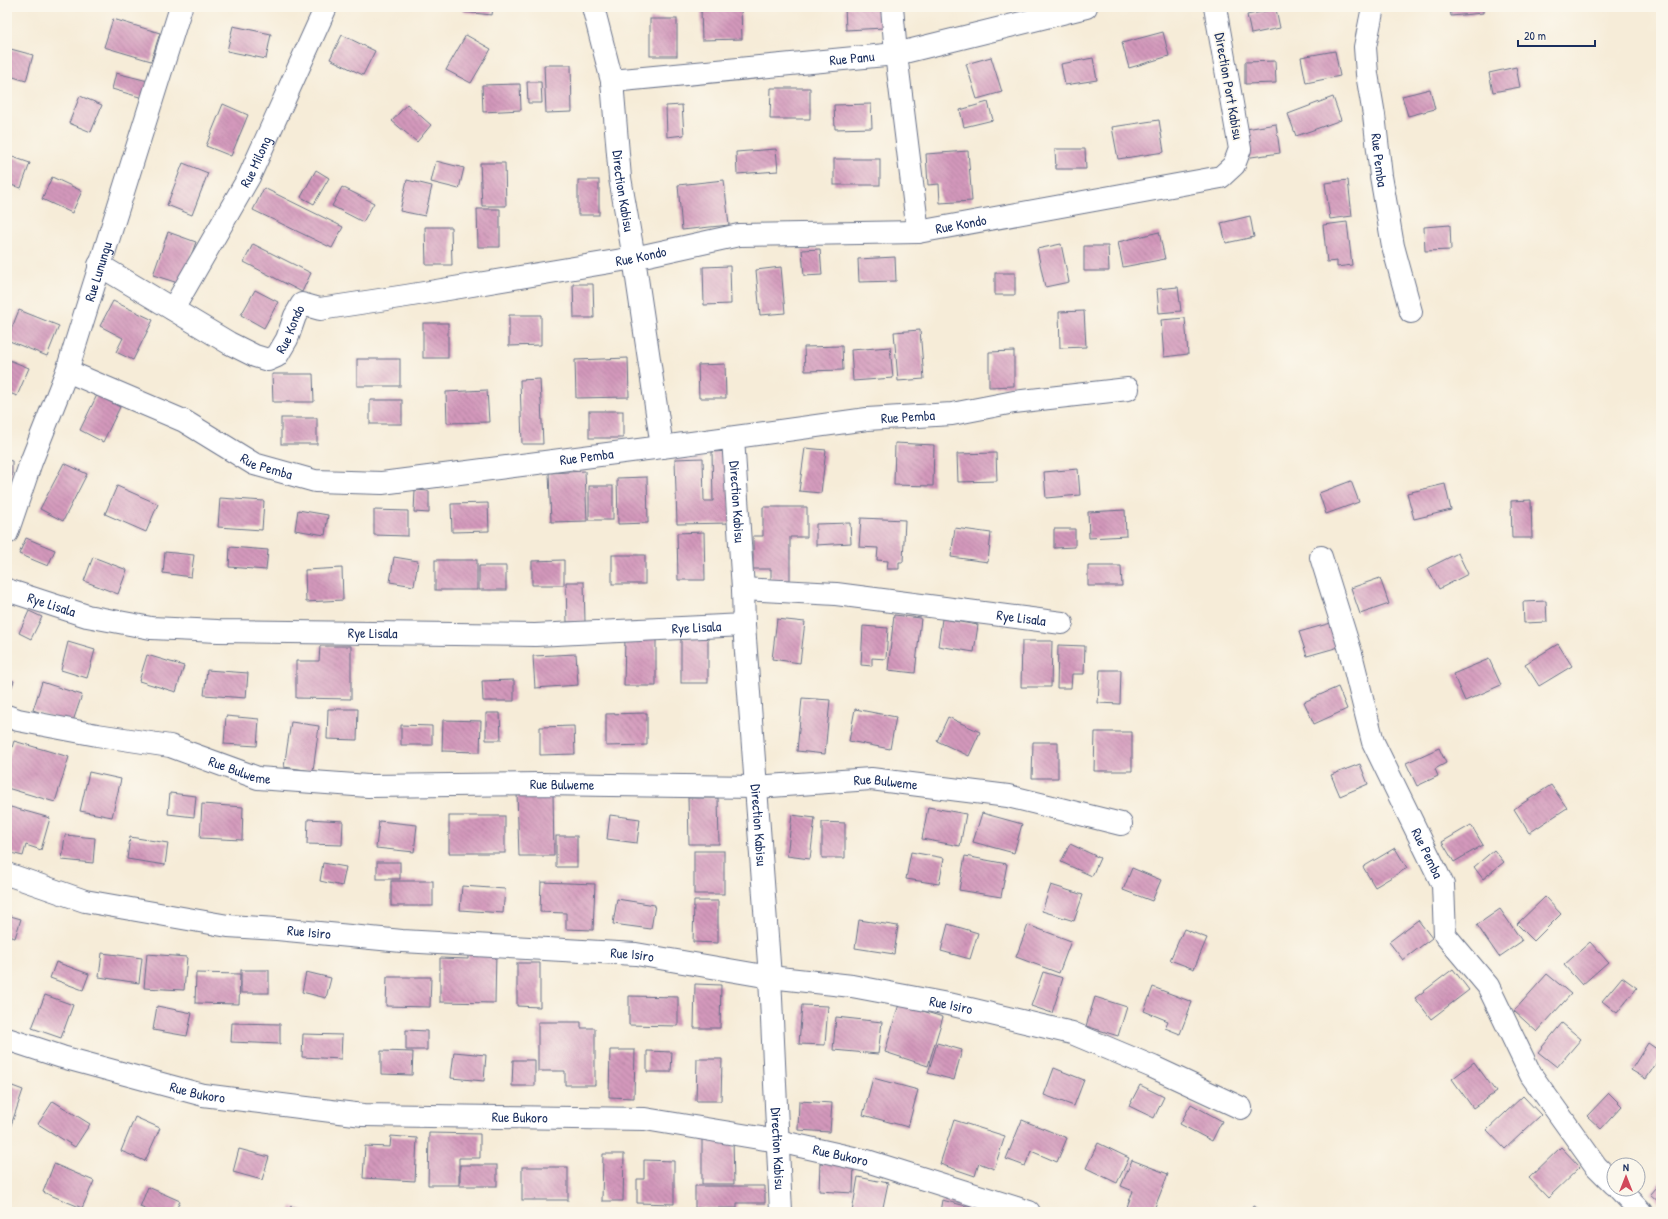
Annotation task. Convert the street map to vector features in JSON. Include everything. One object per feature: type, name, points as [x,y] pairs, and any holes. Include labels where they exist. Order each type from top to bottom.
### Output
[{"type":"street","name":"Rue Lunungu","points":[[7,533],[31,462],[66,371],[181,7]]},
{"type":"street","name":"Rue Milong","points":[[172,310],[249,177],[326,7]]},
{"type":"street","name":"Direction Kabisu","points":[[593,7],[612,81],[620,178],[634,258],[662,448]]},
{"type":"street","points":[[892,7],[896,54],[918,232]]},
{"type":"street","name":"Rue Panu","points":[[612,81],[896,54],[1086,7]]},
{"type":"street","name":"Direction Port Kabisu","points":[[1215,7],[1240,148],[1234,165]]},
{"type":"street","name":"Rue Pemba","points":[[1373,7],[1365,47],[1367,74],[1374,115],[1381,176],[1393,246],[1410,312]]},
{"type":"street","name":"Rue Kondo","points":[[99,265],[229,343],[255,356],[268,360],[277,356],[287,339],[295,316],[302,304],[320,309],[634,258],[739,235],[918,232],[1221,177],[1234,165]]},
{"type":"street","name":"Rue Pemba","points":[[66,371],[184,421],[254,464],[315,481],[382,483],[662,448],[867,420],[952,414],[1014,402],[1128,389]]},
{"type":"street","name":"Direction Kabisu","points":[[733,438],[755,787],[770,977],[781,1212]]},
{"type":"street","name":"Rue Pemba","points":[[1321,557],[1350,650],[1373,742],[1443,885],[1445,935],[1488,986],[1531,1075],[1596,1166],[1606,1176]]},
{"type":"street","name":"Rye Lisala","points":[[743,589],[836,594],[1062,623]]},
{"type":"street","name":"Rye Lisala","points":[[7,590],[87,616],[151,628],[218,631],[534,635],[744,625]]},
{"type":"street","name":"Rue Bulweme","points":[[7,716],[18,720],[97,735],[170,746],[258,778],[368,786],[539,784],[755,787],[871,779],[1008,796],[1121,824]]},
{"type":"street","name":"Rue Isiro","points":[[7,874],[85,901],[228,926],[277,929],[402,941],[636,954],[770,977],[852,986],[953,1006],[1072,1033],[1241,1108]]},
{"type":"street","name":"Rue Bukoro","points":[[7,1039],[62,1057],[203,1095],[363,1116],[645,1119],[778,1140],[867,1161],[1029,1212]]},
{"type":"street","points":[[1627,1197],[1641,1212]]},
{"type":"building","points":[[463,7],[493,7],[492,15],[463,12]]},
{"type":"building","points":[[845,7],[883,7],[884,28],[846,30]]},
{"type":"building","points":[[1450,7],[1483,7],[1483,13],[1451,16]]},
{"type":"building","points":[[741,8],[742,39],[702,40],[701,9]]},
{"type":"building","points":[[1276,9],[1280,28],[1251,34],[1247,15]]},
{"type":"building","points":[[113,19],[160,33],[151,61],[104,47]]},
{"type":"building","points":[[650,19],[677,19],[677,56],[650,56]]},
{"type":"building","points":[[233,26],[271,34],[266,59],[227,51]]},
{"type":"building","points":[[1163,32],[1169,56],[1129,68],[1122,43]]},
{"type":"building","points":[[342,35],[375,51],[363,75],[330,59]]},
{"type":"building","points":[[466,35],[491,49],[471,83],[446,70]]},
{"type":"building","points":[[7,48],[33,55],[26,81],[7,75]]},
{"type":"building","points":[[1335,51],[1340,76],[1306,83],[1301,57]]},
{"type":"building","points":[[991,57],[1002,92],[977,99],[966,64]]},
{"type":"building","points":[[1093,58],[1097,80],[1065,85],[1061,64]]},
{"type":"building","points":[[1275,61],[1276,83],[1245,84],[1245,62]]},
{"type":"building","points":[[544,65],[571,65],[572,112],[546,113]]},
{"type":"building","points":[[1516,67],[1520,87],[1493,92],[1489,73]]},
{"type":"building","points":[[116,73],[148,81],[143,98],[112,89]]},
{"type":"building","points":[[527,82],[541,82],[542,103],[528,103]]},
{"type":"building","points":[[520,84],[521,110],[483,112],[482,85]]},
{"type":"building","points":[[771,88],[810,88],[810,119],[770,119]]},
{"type":"building","points":[[1430,89],[1435,109],[1408,116],[1402,96]]},
{"type":"building","points":[[80,96],[102,105],[91,132],[69,123]]},
{"type":"building","points":[[1333,97],[1341,120],[1296,136],[1288,114]]},
{"type":"building","points":[[988,102],[993,120],[964,127],[960,110]]},
{"type":"building","points":[[223,104],[248,115],[231,156],[206,146]]},
{"type":"building","points":[[407,104],[431,125],[417,142],[392,121]]},
{"type":"building","points":[[871,104],[872,128],[835,129],[834,105]]},
{"type":"building","points":[[682,105],[684,135],[667,137],[666,106]]},
{"type":"building","points":[[1159,120],[1164,152],[1118,159],[1112,127]]},
{"type":"building","points":[[1276,124],[1280,153],[1244,158],[1240,130]]},
{"type":"building","points":[[776,149],[778,171],[737,174],[736,152]]},
{"type":"building","points":[[1055,149],[1085,149],[1086,169],[1056,169]]},
{"type":"building","points":[[968,151],[972,201],[940,203],[939,184],[928,185],[926,154]]},
{"type":"building","points":[[7,155],[30,163],[21,188],[7,184]]},
{"type":"building","points":[[834,159],[880,159],[880,185],[834,185]]},
{"type":"building","points":[[436,161],[464,168],[459,189],[431,182]]},
{"type":"building","points":[[183,163],[208,173],[192,215],[167,205]]},
{"type":"building","points":[[480,163],[505,163],[506,206],[482,206]]},
{"type":"building","points":[[316,170],[329,178],[314,204],[301,197]]},
{"type":"building","points":[[52,177],[82,191],[72,213],[42,199]]},
{"type":"building","points":[[407,180],[432,186],[425,216],[400,211]]},
{"type":"building","points":[[578,180],[599,180],[599,215],[578,215]]},
{"type":"building","points":[[724,180],[729,225],[682,230],[678,185]]},
{"type":"building","points":[[1348,180],[1352,216],[1330,219],[1325,183]]},
{"type":"building","points":[[342,187],[374,203],[363,222],[332,206]]},
{"type":"building","points":[[264,188],[343,227],[332,248],[253,210]]},
{"type":"building","points":[[477,209],[500,209],[500,247],[478,247]]},
{"type":"building","points":[[1250,216],[1254,237],[1226,243],[1221,223]]},
{"type":"building","points":[[1347,222],[1352,265],[1337,267],[1337,261],[1327,262],[1323,225]]},
{"type":"building","points":[[1450,225],[1451,250],[1425,251],[1424,227]]},
{"type":"building","points":[[425,227],[451,227],[452,265],[426,265]]},
{"type":"building","points":[[168,232],[196,242],[181,284],[153,275]]},
{"type":"building","points":[[1159,232],[1165,259],[1123,267],[1118,242]]},
{"type":"building","points":[[253,244],[311,273],[302,292],[244,262]]},
{"type":"building","points":[[1061,244],[1069,282],[1045,287],[1037,249]]},
{"type":"building","points":[[1084,246],[1108,246],[1109,271],[1084,271]]},
{"type":"building","points":[[820,249],[822,275],[804,276],[802,250]]},
{"type":"building","points":[[895,257],[896,281],[859,282],[858,259]]},
{"type":"building","points":[[730,266],[731,304],[704,305],[703,267]]},
{"type":"building","points":[[781,267],[785,313],[760,315],[756,270]]},
{"type":"building","points":[[995,273],[1015,273],[1015,295],[995,295]]},
{"type":"building","points":[[573,284],[593,284],[594,318],[574,318]]},
{"type":"building","points":[[1178,287],[1181,311],[1159,313],[1157,289]]},
{"type":"building","points":[[255,290],[278,302],[264,328],[241,315]]},
{"type":"building","points":[[113,301],[153,320],[133,360],[116,352],[123,338],[100,326]]},
{"type":"building","points":[[19,310],[59,326],[47,356],[7,340]]},
{"type":"building","points":[[1084,311],[1086,347],[1060,348],[1059,312]]},
{"type":"building","points":[[509,315],[541,315],[541,345],[509,346]]},
{"type":"building","points":[[1185,318],[1188,354],[1164,357],[1161,320]]},
{"type":"building","points":[[423,323],[448,323],[448,358],[423,358]]},
{"type":"building","points":[[920,330],[924,379],[898,381],[894,332]]},
{"type":"building","points":[[842,346],[843,370],[805,371],[804,347]]},
{"type":"building","points":[[890,347],[893,378],[853,381],[851,350]]},
{"type":"building","points":[[1014,351],[1014,386],[989,387],[989,352]]},
{"type":"building","points":[[628,358],[629,397],[576,398],[575,360]]},
{"type":"building","points":[[7,359],[29,368],[17,396],[7,392]]},
{"type":"building","points":[[357,359],[400,359],[400,386],[357,386]]},
{"type":"building","points":[[725,364],[726,398],[699,398],[698,365]]},
{"type":"building","points":[[272,374],[313,374],[314,402],[273,402]]},
{"type":"building","points":[[540,379],[543,444],[522,444],[520,380]]},
{"type":"building","points":[[487,390],[489,422],[447,423],[446,392]]},
{"type":"building","points":[[97,395],[120,407],[103,442],[80,430]]},
{"type":"building","points":[[370,400],[402,400],[402,424],[370,424]]},
{"type":"building","points":[[589,411],[623,411],[623,438],[589,438]]},
{"type":"building","points":[[281,418],[317,418],[317,444],[281,444]]},
{"type":"building","points":[[895,443],[934,445],[933,486],[894,485]]},
{"type":"building","points":[[805,448],[826,450],[821,493],[799,491]]},
{"type":"building","points":[[729,451],[731,523],[677,524],[675,459],[703,458],[704,501],[713,501],[712,452]]},
{"type":"building","points":[[996,453],[997,481],[958,482],[957,454]]},
{"type":"building","points":[[7,460],[12,461],[12,476],[7,476]]},
{"type":"building","points":[[64,463],[87,474],[63,521],[40,509]]},
{"type":"building","points":[[1078,469],[1080,495],[1046,498],[1044,472]]},
{"type":"building","points":[[585,471],[587,521],[551,522],[549,473]]},
{"type":"building","points":[[647,477],[648,523],[618,524],[617,478]]},
{"type":"building","points":[[1351,481],[1359,502],[1326,514],[1319,493]]},
{"type":"building","points":[[1445,484],[1451,510],[1414,519],[1407,493]]},
{"type":"building","points":[[117,486],[158,504],[146,532],[105,514]]},
{"type":"building","points":[[589,486],[613,486],[613,520],[589,520]]},
{"type":"building","points":[[415,490],[429,491],[429,513],[414,512]]},
{"type":"building","points":[[220,498],[264,501],[262,530],[218,527]]},
{"type":"building","points":[[1531,500],[1532,538],[1512,538],[1511,501]]},
{"type":"building","points":[[488,503],[489,531],[452,532],[451,504]]},
{"type":"building","points":[[763,507],[807,507],[807,537],[790,537],[790,580],[771,580],[771,569],[753,569],[753,536],[763,536]]},
{"type":"building","points":[[298,510],[328,515],[325,535],[295,530]]},
{"type":"building","points":[[374,510],[408,511],[408,536],[374,535]]},
{"type":"building","points":[[1125,510],[1126,536],[1089,538],[1088,512]]},
{"type":"building","points":[[861,518],[905,520],[903,562],[899,562],[899,569],[887,569],[888,561],[877,560],[878,548],[859,547]]},
{"type":"building","points":[[850,523],[851,543],[816,545],[816,524]]},
{"type":"building","points":[[955,528],[991,533],[988,562],[951,557]]},
{"type":"building","points":[[1054,529],[1075,529],[1075,547],[1054,548]]},
{"type":"building","points":[[704,532],[705,580],[678,580],[677,533]]},
{"type":"building","points":[[26,538],[55,550],[48,566],[19,554]]},
{"type":"building","points":[[230,547],[268,550],[266,570],[229,567]]},
{"type":"building","points":[[165,552],[194,555],[191,577],[163,573]]},
{"type":"building","points":[[1458,553],[1468,574],[1439,589],[1428,568]]},
{"type":"building","points":[[612,555],[645,555],[645,584],[612,584]]},
{"type":"building","points":[[93,557],[127,570],[118,594],[84,581]]},
{"type":"building","points":[[394,557],[418,561],[414,586],[390,582]]},
{"type":"building","points":[[435,560],[477,560],[477,590],[435,590]]},
{"type":"building","points":[[564,560],[564,585],[532,585],[532,561]]},
{"type":"building","points":[[479,566],[506,566],[506,590],[479,590]]},
{"type":"building","points":[[1088,566],[1121,566],[1122,586],[1088,586]]},
{"type":"building","points":[[342,568],[343,600],[306,602],[305,570]]},
{"type":"building","points":[[1380,578],[1389,604],[1360,614],[1351,588]]},
{"type":"building","points":[[566,582],[584,582],[585,622],[567,622]]},
{"type":"building","points":[[1546,601],[1547,622],[1524,623],[1523,602]]},
{"type":"building","points":[[29,611],[42,617],[31,639],[19,633]]},
{"type":"building","points":[[894,615],[921,618],[915,673],[888,670]]},
{"type":"building","points":[[777,619],[805,622],[800,663],[772,659]]},
{"type":"building","points":[[942,619],[978,625],[974,652],[938,646]]},
{"type":"building","points":[[1331,623],[1339,647],[1307,656],[1299,632]]},
{"type":"building","points":[[863,626],[888,628],[886,659],[872,658],[872,666],[861,665]]},
{"type":"building","points":[[625,637],[656,637],[656,686],[624,686]]},
{"type":"building","points":[[681,638],[708,638],[708,683],[681,683]]},
{"type":"building","points":[[1022,641],[1052,641],[1051,687],[1021,687]]},
{"type":"building","points":[[68,642],[95,650],[87,678],[61,670]]},
{"type":"building","points":[[1558,644],[1572,666],[1539,686],[1525,664]]},
{"type":"building","points":[[1058,645],[1085,646],[1084,674],[1072,674],[1071,688],[1057,688]]},
{"type":"building","points":[[320,646],[351,646],[351,699],[296,698],[296,661],[319,661]]},
{"type":"building","points":[[576,654],[578,685],[535,688],[533,656]]},
{"type":"building","points":[[147,655],[184,666],[176,692],[139,681]]},
{"type":"building","points":[[1489,659],[1501,685],[1465,701],[1453,674]]},
{"type":"building","points":[[207,670],[248,673],[246,698],[204,695]]},
{"type":"building","points":[[1100,670],[1121,670],[1120,704],[1098,703]]},
{"type":"building","points":[[7,679],[14,681],[7,699]]},
{"type":"building","points":[[514,680],[514,701],[483,701],[482,681]]},
{"type":"building","points":[[42,682],[82,695],[72,724],[33,710]]},
{"type":"building","points":[[1338,687],[1347,709],[1314,724],[1304,702]]},
{"type":"building","points":[[802,698],[830,700],[825,754],[797,751]]},
{"type":"building","points":[[328,709],[358,709],[357,740],[327,739]]},
{"type":"building","points":[[855,709],[896,717],[890,749],[849,741]]},
{"type":"building","points":[[486,713],[500,713],[501,740],[486,740]]},
{"type":"building","points":[[647,713],[647,745],[606,746],[606,714]]},
{"type":"building","points":[[226,716],[259,719],[257,746],[224,744]]},
{"type":"building","points":[[948,717],[980,732],[969,756],[937,741]]},
{"type":"building","points":[[443,720],[481,721],[480,752],[442,751]]},
{"type":"building","points":[[291,722],[319,726],[313,771],[284,767]]},
{"type":"building","points":[[401,725],[432,726],[432,745],[401,745]]},
{"type":"building","points":[[574,726],[575,754],[540,755],[540,727]]},
{"type":"building","points":[[1095,732],[1132,732],[1132,771],[1094,771]]},
{"type":"building","points":[[14,741],[69,757],[55,802],[7,788],[7,764]]},
{"type":"building","points":[[1033,742],[1058,742],[1058,778],[1032,778]]},
{"type":"building","points":[[1439,748],[1446,763],[1435,769],[1438,776],[1417,786],[1406,763]]},
{"type":"building","points":[[1360,764],[1368,784],[1340,796],[1331,775]]},
{"type":"building","points":[[89,772],[121,779],[112,817],[80,811]]},
{"type":"building","points":[[1551,785],[1567,808],[1529,833],[1514,809]]},
{"type":"building","points":[[170,793],[196,796],[194,817],[168,814]]},
{"type":"building","points":[[517,793],[553,793],[554,856],[519,856]]},
{"type":"building","points":[[688,798],[718,798],[719,844],[689,844]]},
{"type":"building","points":[[202,804],[243,807],[242,840],[200,838]]},
{"type":"building","points":[[7,806],[50,818],[41,850],[26,845],[23,856],[7,852]]},
{"type":"building","points":[[928,807],[966,814],[960,846],[922,839]]},
{"type":"building","points":[[982,813],[1022,824],[1014,853],[973,842]]},
{"type":"building","points":[[610,815],[640,819],[637,843],[607,839]]},
{"type":"building","points":[[792,815],[815,818],[810,859],[787,856]]},
{"type":"building","points":[[449,816],[505,816],[505,853],[449,853]]},
{"type":"building","points":[[308,819],[343,821],[342,845],[307,844]]},
{"type":"building","points":[[379,821],[417,825],[414,852],[376,848]]},
{"type":"building","points":[[822,822],[845,823],[845,858],[822,858]]},
{"type":"building","points":[[1471,825],[1483,845],[1454,862],[1442,842]]},
{"type":"building","points":[[65,835],[95,838],[93,863],[62,860]]},
{"type":"building","points":[[556,836],[577,836],[577,867],[556,867]]},
{"type":"building","points":[[130,837],[168,843],[165,865],[127,859]]},
{"type":"building","points":[[1070,844],[1100,858],[1092,876],[1061,862]]},
{"type":"building","points":[[1395,848],[1407,868],[1375,887],[1363,867]]},
{"type":"building","points":[[1494,850],[1504,862],[1483,879],[1474,867]]},
{"type":"building","points":[[694,851],[724,851],[724,894],[694,894]]},
{"type":"building","points":[[911,852],[944,858],[939,884],[906,879]]},
{"type":"building","points":[[965,856],[1007,864],[1001,897],[959,890]]},
{"type":"building","points":[[377,862],[400,862],[400,879],[377,879]]},
{"type":"building","points":[[323,863],[346,867],[342,886],[320,881]]},
{"type":"building","points":[[1132,868],[1161,880],[1152,901],[1123,890]]},
{"type":"building","points":[[391,881],[433,881],[433,906],[391,906]]},
{"type":"building","points":[[541,882],[595,884],[593,930],[566,929],[566,913],[540,912]]},
{"type":"building","points":[[1051,885],[1083,895],[1074,921],[1042,911]]},
{"type":"building","points":[[462,886],[505,889],[503,913],[460,910]]},
{"type":"building","points":[[1545,897],[1561,914],[1534,941],[1517,924]]},
{"type":"building","points":[[617,899],[655,905],[651,929],[613,924]]},
{"type":"building","points":[[694,901],[718,901],[718,943],[693,942]]},
{"type":"building","points":[[1500,909],[1522,941],[1499,957],[1477,925]]},
{"type":"building","points":[[7,915],[21,919],[15,938],[7,936]]},
{"type":"building","points":[[859,920],[898,926],[894,954],[855,948]]},
{"type":"building","points":[[1418,920],[1432,938],[1403,960],[1389,942]]},
{"type":"building","points":[[948,924],[978,933],[970,959],[941,951]]},
{"type":"building","points":[[1028,925],[1071,941],[1059,973],[1016,957]]},
{"type":"building","points":[[1184,929],[1207,938],[1194,969],[1170,960]]},
{"type":"building","points":[[1590,942],[1608,962],[1582,985],[1564,965]]},
{"type":"building","points":[[468,951],[496,951],[495,1003],[440,1002],[440,958],[468,959]]},
{"type":"building","points":[[102,953],[142,958],[139,983],[99,977]]},
{"type":"building","points":[[147,954],[187,957],[184,990],[144,988]]},
{"type":"building","points":[[56,962],[89,974],[83,990],[50,978]]},
{"type":"building","points":[[517,963],[540,963],[540,1007],[517,1006]]},
{"type":"building","points":[[1453,969],[1469,990],[1431,1019],[1415,998]]},
{"type":"building","points":[[241,970],[269,970],[269,993],[241,993]]},
{"type":"building","points":[[306,972],[331,978],[326,998],[302,992]]},
{"type":"building","points":[[1043,972],[1063,978],[1052,1013],[1031,1006]]},
{"type":"building","points":[[196,973],[240,974],[239,1004],[195,1003]]},
{"type":"building","points":[[1547,974],[1571,994],[1537,1032],[1514,1011]]},
{"type":"building","points":[[387,977],[431,977],[430,1007],[386,1006]]},
{"type":"building","points":[[1622,977],[1637,988],[1617,1013],[1602,1001]]},
{"type":"building","points":[[695,984],[721,985],[720,1028],[694,1028]]},
{"type":"building","points":[[1153,987],[1192,1002],[1180,1034],[1165,1028],[1168,1021],[1144,1011]]},
{"type":"building","points":[[45,995],[73,1005],[61,1038],[32,1028]]},
{"type":"building","points":[[629,996],[678,997],[678,1026],[629,1025]]},
{"type":"building","points":[[1095,997],[1127,1007],[1118,1036],[1086,1026]]},
{"type":"building","points":[[899,1004],[943,1017],[928,1066],[885,1052]]},
{"type":"building","points":[[802,1005],[828,1006],[825,1045],[799,1044]]},
{"type":"building","points":[[157,1006],[192,1013],[187,1036],[153,1030]]},
{"type":"building","points":[[836,1017],[882,1022],[878,1054],[833,1050]]},
{"type":"building","points":[[538,1022],[581,1022],[581,1028],[595,1028],[595,1085],[565,1085],[565,1071],[538,1071]]},
{"type":"building","points":[[232,1023],[280,1024],[280,1044],[231,1042]]},
{"type":"building","points":[[1562,1023],[1581,1039],[1557,1067],[1538,1052]]},
{"type":"building","points":[[406,1030],[427,1031],[427,1050],[406,1050]]},
{"type":"building","points":[[303,1034],[342,1035],[341,1059],[302,1057]]},
{"type":"building","points":[[937,1043],[962,1050],[954,1080],[928,1073]]},
{"type":"building","points":[[1648,1043],[1661,1052],[1661,1056],[1646,1079],[1631,1070]]},
{"type":"building","points":[[610,1050],[635,1050],[634,1098],[609,1097]]},
{"type":"building","points":[[381,1051],[413,1052],[412,1075],[381,1074]]},
{"type":"building","points":[[647,1051],[672,1052],[671,1072],[647,1072]]},
{"type":"building","points":[[454,1052],[486,1055],[484,1081],[451,1078]]},
{"type":"building","points":[[697,1059],[722,1059],[721,1101],[696,1101]]},
{"type":"building","points":[[513,1060],[535,1060],[535,1086],[512,1086]]},
{"type":"building","points":[[1474,1062],[1496,1092],[1473,1108],[1452,1079]]},
{"type":"building","points":[[1054,1068],[1084,1080],[1074,1106],[1044,1095]]},
{"type":"building","points":[[873,1078],[918,1090],[908,1127],[863,1115]]},
{"type":"building","points":[[7,1084],[23,1090],[10,1128],[7,1127]]},
{"type":"building","points":[[1140,1085],[1164,1097],[1154,1118],[1129,1106]]},
{"type":"building","points":[[1609,1093],[1622,1106],[1601,1129],[1587,1116]]},
{"type":"building","points":[[1523,1096],[1541,1115],[1505,1149],[1487,1130]]},
{"type":"building","points":[[53,1101],[90,1124],[75,1147],[38,1124]]},
{"type":"building","points":[[799,1101],[832,1103],[830,1132],[798,1130]]},
{"type":"building","points":[[1191,1104],[1222,1121],[1212,1141],[1180,1124]]},
{"type":"building","points":[[135,1117],[160,1128],[145,1161],[121,1151]]},
{"type":"building","points":[[954,1120],[1005,1136],[994,1169],[979,1163],[975,1176],[940,1164]]},
{"type":"building","points":[[1022,1120],[1067,1138],[1057,1162],[1031,1151],[1025,1166],[1006,1159]]},
{"type":"building","points":[[429,1133],[480,1134],[480,1158],[459,1158],[459,1185],[428,1185]]},
{"type":"building","points":[[391,1136],[417,1138],[415,1181],[363,1178],[365,1146],[390,1147]]},
{"type":"building","points":[[702,1139],[733,1139],[734,1184],[702,1184]]},
{"type":"building","points":[[1098,1143],[1129,1158],[1117,1183],[1086,1168]]},
{"type":"building","points":[[1561,1147],[1580,1167],[1548,1198],[1529,1178]]},
{"type":"building","points":[[239,1149],[269,1157],[262,1180],[233,1172]]},
{"type":"building","points":[[603,1154],[624,1154],[623,1201],[602,1201]]},
{"type":"building","points":[[644,1160],[674,1161],[674,1204],[637,1203],[637,1179],[644,1179]]},
{"type":"building","points":[[1132,1160],[1168,1174],[1153,1212],[1125,1212],[1133,1191],[1121,1186]]},
{"type":"building","points":[[820,1163],[854,1164],[853,1193],[819,1191]]},
{"type":"building","points":[[54,1164],[94,1181],[82,1208],[43,1192]]},
{"type":"building","points":[[460,1165],[497,1165],[497,1186],[460,1186]]},
{"type":"building","points":[[522,1167],[568,1167],[568,1200],[522,1200]]},
{"type":"building","points":[[858,1177],[888,1183],[882,1212],[852,1212]]},
{"type":"building","points":[[1661,1181],[1661,1204],[1650,1194]]},
{"type":"building","points":[[695,1186],[765,1186],[765,1203],[737,1203],[737,1208],[695,1208]]},
{"type":"building","points":[[148,1187],[180,1201],[175,1212],[152,1212],[140,1207]]},
{"type":"building","points":[[942,1200],[970,1207],[968,1212],[940,1212]]},
{"type":"building","points":[[291,1206],[311,1212],[289,1212]]},
{"type":"building","points":[[1253,1206],[1265,1212],[1250,1212]]}]
